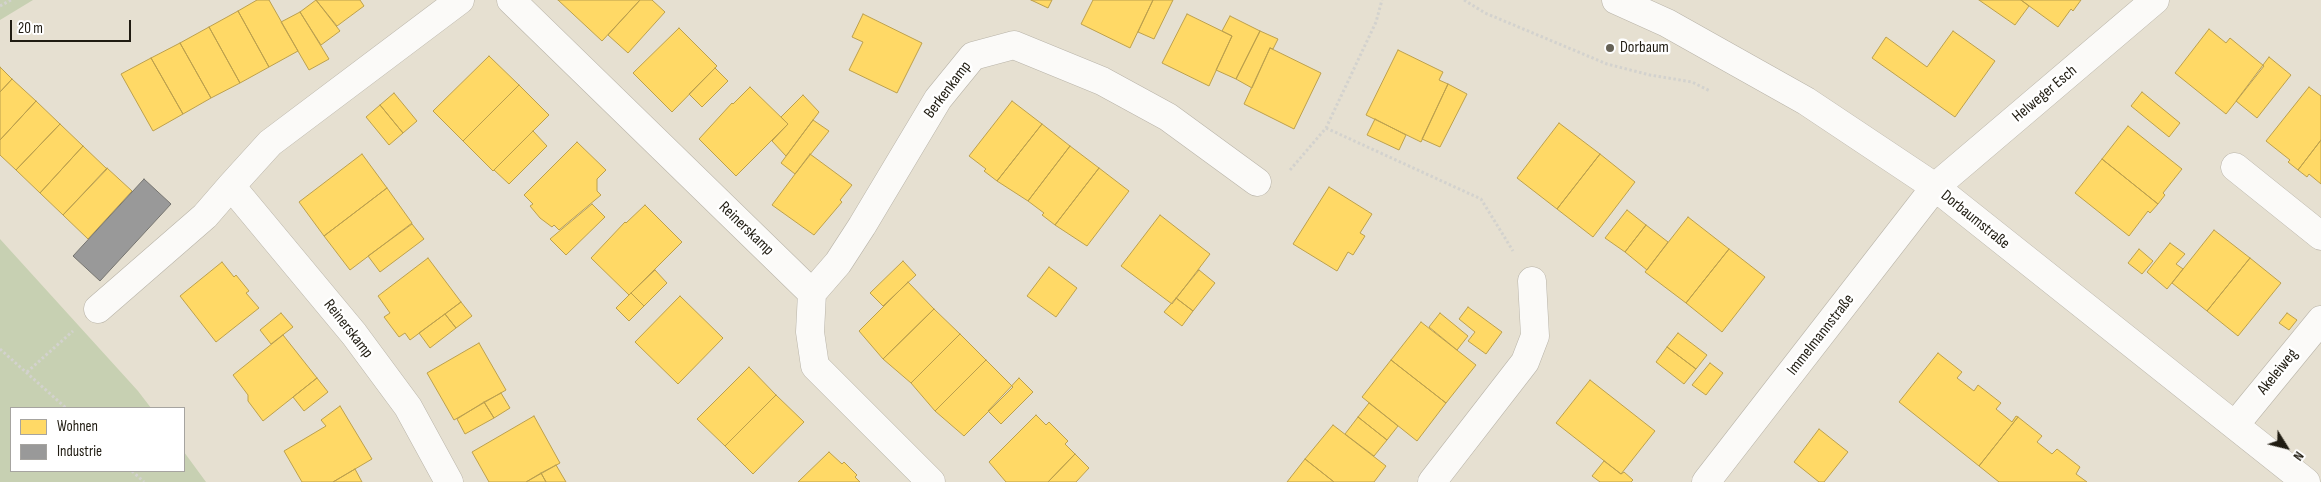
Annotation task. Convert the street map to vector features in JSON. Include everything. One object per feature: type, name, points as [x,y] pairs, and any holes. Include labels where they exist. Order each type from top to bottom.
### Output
[{"type":"street","points":[[98,309],[206,216],[270,143],[460,0]]},
{"type":"street","name":"Reinerskamp","points":[[510,0],[812,293]]},
{"type":"street","name":"Dorbaumstraße","points":[[1616,0],[1667,23],[1806,101],[1935,187],[2306,482]]},
{"type":"street","name":"Helweger Esch","points":[[1935,187],[2156,0]]},
{"type":"street","name":"Berkenkamp","points":[[812,293],[838,263],[943,92],[973,56],[1014,45],[1102,81],[1168,117],[1257,182]]},
{"type":"street","points":[[2235,167],[2321,236]]},
{"type":"street","name":"Reinerskamp","points":[[231,186],[354,334],[408,407],[449,482]]},
{"type":"street","name":"Immelmannstraße","points":[[1706,482],[1935,187]]},
{"type":"street","points":[[1432,482],[1524,362],[1535,336],[1532,282]]},
{"type":"street","points":[[812,293],[810,332],[815,366],[931,482]]},
{"type":"street","name":"Akeleiweg","points":[[2235,425],[2321,320]]},
{"type":"path","points":[[0,6],[11,0]]},
{"type":"path","points":[[1257,182],[1287,173],[1326,128],[1376,22],[1382,0]]},
{"type":"path","points":[[1326,128],[1481,199],[1532,282]]},
{"type":"path","points":[[27,372],[98,309]]},
{"type":"path","points":[[0,349],[65,407]]},
{"type":"path","points":[[133,472],[144,482]]},
{"type":"green space","points":[[0,0],[33,0],[0,20]]},
{"type":"green space","points":[[0,239],[138,391],[150,407],[10,407],[10,472],[185,472],[185,453],[206,482],[0,482]]},
{"type":"building: Wohnen","points":[[257,0],[269,0],[298,51],[269,67],[238,11]]},
{"type":"building: Wohnen","points":[[316,0],[340,31],[321,45],[300,12]]},
{"type":"building: Wohnen","points":[[316,0],[360,0],[364,6],[337,26]]},
{"type":"building: Wohnen","points":[[558,0],[640,0],[602,41]]},
{"type":"building: Wohnen","points":[[640,0],[652,0],[665,12],[628,53],[608,35]]},
{"type":"building: Wohnen","points":[[1031,0],[1052,0],[1048,8]]},
{"type":"building: Wohnen","points":[[1093,0],[1153,0],[1130,48],[1081,24]]},
{"type":"building: Wohnen","points":[[1153,0],[1173,0],[1154,39],[1138,32]]},
{"type":"building: Wohnen","points":[[1979,0],[2021,0],[2029,6],[2015,25]]},
{"type":"building: Wohnen","points":[[2021,0],[2081,0],[2073,11],[2071,9],[2058,27]]},
{"type":"building: Wohnen","points":[[238,11],[269,67],[240,83],[209,27]]},
{"type":"building: Wohnen","points":[[300,12],[329,59],[309,70],[281,22]]},
{"type":"building: Wohnen","points":[[863,14],[922,43],[897,93],[849,70],[863,42],[852,37]]},
{"type":"building: Wohnen","points":[[1187,14],[1232,36],[1209,86],[1162,63]]},
{"type":"building: Wohnen","points":[[1230,16],[1260,31],[1236,79],[1216,70],[1232,36],[1222,31]]},
{"type":"building: Wohnen","points":[[209,27],[240,83],[211,98],[180,43]]},
{"type":"building: Wohnen","points":[[679,28],[717,66],[672,112],[633,73]]},
{"type":"building: Wohnen","points":[[2209,29],[2226,43],[2230,38],[2264,66],[2226,114],[2175,73]]},
{"type":"building: Wohnen","points":[[1260,31],[1278,39],[1273,49],[1270,48],[1252,88],[1236,79]]},
{"type":"building: Wohnen","points":[[1953,31],[1995,61],[1955,117],[1872,58],[1886,37],[1927,67]]},
{"type":"building: Wohnen","points":[[180,43],[211,98],[183,114],[151,58]]},
{"type":"building: Wohnen","points":[[1270,48],[1321,73],[1294,129],[1244,104]]},
{"type":"building: Wohnen","points":[[1398,50],[1443,72],[1439,80],[1448,84],[1421,142],[1366,115]]},
{"type":"building: Wohnen","points":[[489,56],[519,85],[463,141],[433,111]]},
{"type":"building: Wohnen","points":[[2269,57],[2291,75],[2257,118],[2236,101]]},
{"type":"building: Wohnen","points":[[151,58],[183,114],[153,131],[121,74]]},
{"type":"building: Wohnen","points":[[0,67],[12,79],[0,92]]},
{"type":"building: Wohnen","points":[[715,68],[728,81],[702,107],[689,94]]},
{"type":"building: Wohnen","points":[[12,79],[36,101],[0,140],[0,92]]},
{"type":"building: Wohnen","points":[[1448,84],[1467,94],[1440,147],[1422,139]]},
{"type":"building: Wohnen","points":[[519,85],[549,115],[493,171],[463,141]]},
{"type":"building: Wohnen","points":[[750,87],[788,124],[736,176],[699,139],[732,103]]},
{"type":"building: Wohnen","points":[[2309,87],[2321,96],[2321,140],[2298,170],[2288,162],[2290,160],[2266,141]]},
{"type":"building: Wohnen","points":[[2142,92],[2180,123],[2169,137],[2131,106]]},
{"type":"building: Wohnen","points":[[394,93],[417,121],[403,133],[380,105]]},
{"type":"building: Wohnen","points":[[803,95],[819,112],[786,156],[772,141],[788,124],[781,117]]},
{"type":"building: Wohnen","points":[[36,101],[60,124],[16,170],[0,155],[0,140]]},
{"type":"building: Wohnen","points":[[1012,101],[1042,124],[997,181],[984,171],[986,169],[969,156]]},
{"type":"building: Wohnen","points":[[380,105],[403,133],[389,145],[366,117]]},
{"type":"building: Wohnen","points":[[1375,119],[1406,135],[1399,150],[1367,135]]},
{"type":"building: Wohnen","points":[[813,120],[829,131],[795,174],[781,163]]},
{"type":"building: Wohnen","points":[[1559,123],[1600,154],[1557,209],[1517,178]]},
{"type":"building: Wohnen","points":[[60,124],[83,146],[40,193],[16,170]]},
{"type":"building: Wohnen","points":[[1042,124],[1070,146],[1028,201],[997,181]]},
{"type":"building: Wohnen","points":[[2128,126],[2182,169],[2163,193],[2165,195],[2158,204],[2102,159]]},
{"type":"building: Wohnen","points":[[533,131],[547,146],[509,184],[494,170]]},
{"type":"building: Wohnen","points":[[2321,140],[2321,184],[2309,174],[2307,177],[2298,170]]},
{"type":"building: Wohnen","points":[[577,142],[606,170],[597,179],[597,191],[601,195],[559,230],[554,225],[552,227],[540,218],[530,206],[533,204],[524,195]]},
{"type":"building: Wohnen","points":[[83,146],[107,169],[63,215],[40,193]]},
{"type":"building: Wohnen","points":[[1070,146],[1099,168],[1055,225],[1042,215],[1044,213],[1028,201]]},
{"type":"building: Wohnen","points":[[362,154],[387,188],[324,236],[299,202]]},
{"type":"building: Wohnen","points":[[810,154],[852,185],[840,200],[842,202],[814,235],[772,205]]},
{"type":"building: Wohnen","points":[[1600,154],[1635,182],[1593,237],[1557,209]]},
{"type":"building: Wohnen","points":[[2102,159],[2158,204],[2150,213],[2148,211],[2129,236],[2075,193]]},
{"type":"building: Wohnen","points":[[107,168],[132,191],[88,239],[63,215]]},
{"type":"building: Wohnen","points":[[1099,168],[1129,191],[1087,246],[1055,225]]},
{"type":"building: Wohnen","points":[[1329,187],[1372,214],[1360,233],[1365,236],[1353,255],[1348,252],[1337,271],[1293,244]]},
{"type":"building: Wohnen","points":[[387,188],[412,223],[350,270],[324,236]]},
{"type":"building: Wohnen","points":[[592,204],[605,217],[566,255],[550,239]]},
{"type":"building: Wohnen","points":[[645,205],[682,242],[629,295],[591,258],[625,222]]},
{"type":"building: Wohnen","points":[[1627,210],[1646,225],[1625,252],[1605,238]]},
{"type":"building: Wohnen","points":[[1160,215],[1210,254],[1172,304],[1121,266]]},
{"type":"building: Wohnen","points":[[1688,217],[1729,249],[1686,303],[1645,272]]},
{"type":"building: Wohnen","points":[[412,224],[424,239],[380,272],[368,256]]},
{"type":"building: Wohnen","points":[[1646,225],[1668,242],[1647,270],[1625,252]]},
{"type":"building: Wohnen","points":[[2214,230],[2250,258],[2207,311],[2172,283]]},
{"type":"building: Wohnen","points":[[2170,243],[2185,254],[2176,264],[2183,269],[2167,289],[2147,272]]},
{"type":"building: Wohnen","points":[[1729,249],[1765,277],[1722,332],[1686,303]]},
{"type":"building: Wohnen","points":[[2139,249],[2153,261],[2142,274],[2128,263]]},
{"type":"building: Wohnen","points":[[428,258],[461,302],[410,340],[405,333],[399,337],[384,317],[390,313],[378,296]]},
{"type":"building: Wohnen","points":[[2250,258],[2281,283],[2238,336],[2207,311]]},
{"type":"building: Wohnen","points":[[903,261],[916,275],[883,306],[870,293]]},
{"type":"building: Wohnen","points":[[222,262],[249,291],[246,293],[259,308],[216,342],[180,296]]},
{"type":"building: Wohnen","points":[[1049,267],[1077,288],[1056,317],[1027,296]]},
{"type":"building: Wohnen","points":[[655,270],[667,283],[644,306],[631,293]]},
{"type":"building: Wohnen","points":[[1199,270],[1215,283],[1193,311],[1176,298]]},
{"type":"building: Wohnen","points":[[908,282],[934,309],[883,359],[859,331]]},
{"type":"building: Wohnen","points":[[631,293],[644,306],[629,321],[616,308]]},
{"type":"building: Wohnen","points":[[680,296],[723,338],[678,384],[635,342]]},
{"type":"building: Wohnen","points":[[1176,298],[1193,311],[1182,326],[1164,312]]},
{"type":"building: Wohnen","points":[[461,302],[472,316],[456,328],[445,314]]},
{"type":"building: Wohnen","points":[[1468,307],[1502,332],[1486,354],[1468,341],[1475,332],[1459,319]]},
{"type":"building: Wohnen","points":[[934,309],[960,334],[911,383],[883,359]]},
{"type":"building: Wohnen","points":[[281,313],[293,327],[271,344],[260,330]]},
{"type":"building: Wohnen","points":[[1440,313],[1468,336],[1457,350],[1429,327]]},
{"type":"building: Wohnen","points":[[2287,313],[2297,320],[2289,330],[2279,323]]},
{"type":"building: Wohnen","points":[[445,314],[456,328],[430,348],[419,333]]},
{"type":"building: Wohnen","points":[[1421,322],[1476,365],[1446,403],[1391,360]]},
{"type":"building: Wohnen","points":[[1678,333],[1707,355],[1696,369],[1667,347]]},
{"type":"building: Wohnen","points":[[960,334],[986,360],[935,411],[911,383]]},
{"type":"building: Wohnen","points":[[283,335],[317,378],[263,421],[248,401],[248,395],[233,375]]},
{"type":"building: Wohnen","points":[[479,343],[506,390],[454,420],[427,373]]},
{"type":"building: Wohnen","points":[[1667,347],[1696,369],[1684,384],[1656,362]]},
{"type":"building: Wohnen","points":[[1938,353],[1962,372],[1957,378],[1974,391],[1978,385],[2001,403],[1996,409],[2012,422],[2016,416],[2018,417],[1979,466],[1899,402]]},
{"type":"building: Wohnen","points":[[986,360],[1013,387],[964,436],[935,411]]},
{"type":"building: Wohnen","points":[[1391,360],[1446,403],[1417,441],[1362,397]]},
{"type":"building: Wohnen","points":[[1710,363],[1723,373],[1706,395],[1692,385]]},
{"type":"building: Wohnen","points":[[749,367],[776,395],[725,446],[697,419]]},
{"type":"building: Wohnen","points":[[317,378],[328,392],[304,411],[293,397]]},
{"type":"building: Wohnen","points":[[1019,378],[1033,392],[1001,424],[988,411]]},
{"type":"building: Wohnen","points":[[1590,380],[1655,431],[1621,474],[1556,423]]},
{"type":"building: Wohnen","points":[[501,393],[510,408],[494,418],[484,402]]},
{"type":"building: Wohnen","points":[[776,395],[804,422],[753,474],[725,446]]},
{"type":"building: Wohnen","points":[[484,402],[494,418],[465,434],[457,419]]},
{"type":"building: Wohnen","points":[[1369,403],[1398,426],[1387,440],[1358,417]]},
{"type":"building: Wohnen","points":[[340,406],[372,459],[333,482],[302,482],[284,451],[326,426],[321,420]]},
{"type":"building: Wohnen","points":[[1036,415],[1046,425],[1049,422],[1068,441],[1065,444],[1075,454],[1048,482],[1006,482],[989,462]]},
{"type":"building: Wohnen","points":[[534,416],[560,463],[526,482],[489,482],[472,452]]},
{"type":"building: Wohnen","points":[[1358,417],[1387,440],[1374,456],[1345,434]]},
{"type":"building: Wohnen","points":[[2018,417],[2042,436],[2037,442],[2052,454],[2057,449],[2080,467],[2076,474],[2087,482],[1999,482],[1979,466]]},
{"type":"building: Wohnen","points":[[1333,425],[1386,466],[1374,482],[1334,482],[1305,459]]},
{"type":"building: Wohnen","points":[[1819,429],[1848,452],[1824,482],[1819,482],[1794,462]]},
{"type":"building: Wohnen","points":[[829,452],[842,464],[844,462],[857,475],[855,477],[860,482],[798,482]]},
{"type":"building: Wohnen","points":[[1075,454],[1089,468],[1076,482],[1048,482]]},
{"type":"building: Wohnen","points":[[1305,459],[1334,482],[1287,482]]},
{"type":"building: Wohnen","points":[[1604,461],[1621,474],[1624,472],[1633,480],[1631,482],[1600,482],[1592,476]]},
{"type":"building: Wohnen","points":[[556,465],[566,482],[546,482],[541,473]]},
{"type":"building: Wohnen","points":[[355,469],[362,482],[333,482]]},
{"type":"building: Wohnen","points":[[541,473],[546,482],[526,482]]},
{"type":"building: Industrie","points":[[144,179],[171,204],[100,281],[73,256]]},
{"type":"place","name":"Dorbaum","points":[[1610,48]]}]
